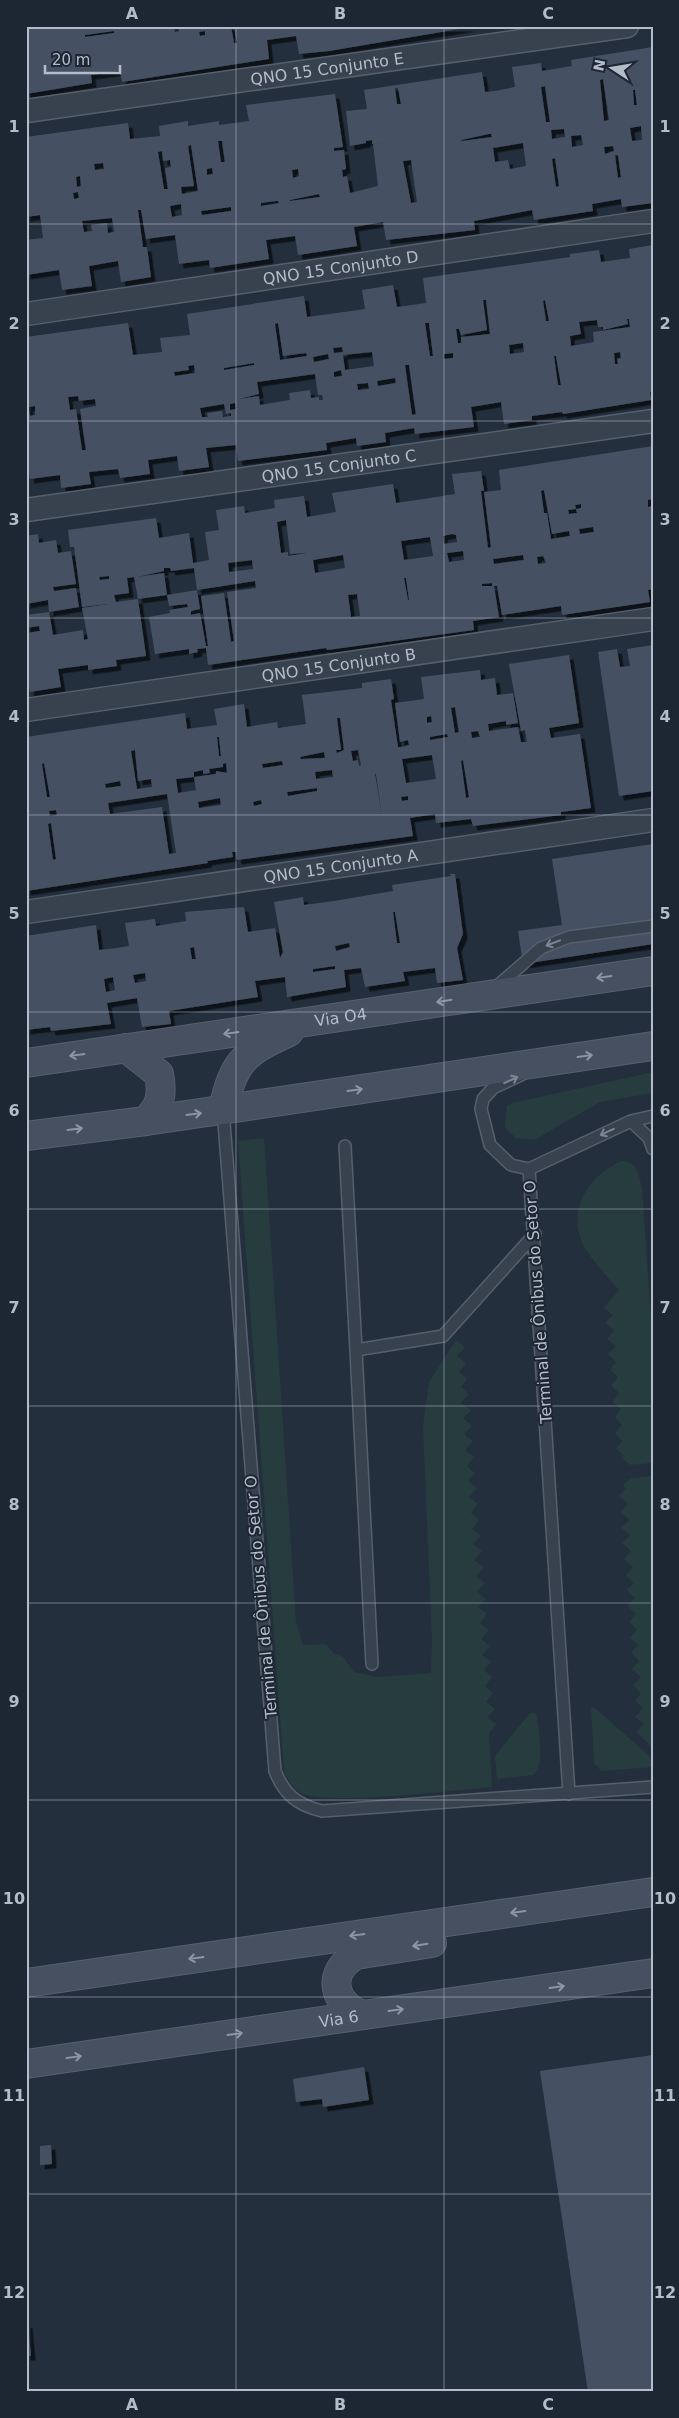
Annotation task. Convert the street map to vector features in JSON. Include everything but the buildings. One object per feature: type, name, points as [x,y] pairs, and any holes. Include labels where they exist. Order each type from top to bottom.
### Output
[{"type":"main road","name":"Via O4","points":[[26,1063],[653,970]]},
{"type":"main road","points":[[223,1110],[228,1082],[242,1060],[264,1044],[314,1021]]},
{"type":"main road","points":[[26,1136],[223,1110],[653,1046]]},
{"type":"main road","points":[[126,1048],[159,1074],[162,1090],[157,1108],[146,1121]]},
{"type":"main road","points":[[26,1983],[653,1892]]},
{"type":"main road","points":[[364,2015],[347,2007],[337,1992],[336,1982],[342,1966],[356,1955],[539,1927],[619,1897]]},
{"type":"main road","name":"Via 6","points":[[26,2064],[653,1972]]},
{"type":"street","name":"QNO 15 Conjunto E","points":[[26,111],[627,26]]},
{"type":"street","name":"QNO 15 Conjunto D","points":[[26,314],[653,221]]},
{"type":"street","name":"QNO 15 Conjunto C","points":[[26,510],[653,421]]},
{"type":"street","name":"QNO 15 Conjunto B","points":[[26,710],[653,619]]},
{"type":"street","name":"QNO 15 Conjunto A","points":[[26,912],[653,820]]},
{"type":"lane","points":[[487,995],[540,948],[568,937],[653,926]]},
{"type":"lane","name":"Terminal de Ônibus do Setor O","points":[[551,1061],[493,1088],[483,1099],[481,1109],[490,1145],[511,1165],[529,1169],[631,1121],[653,1116]]},
{"type":"lane","name":"Terminal de Ônibus do Setor O","points":[[223,1110],[275,1771],[280,1785],[292,1799],[308,1808],[322,1811],[653,1787]]},
{"type":"lane","points":[[631,1121],[649,1138],[653,1149]]},
{"type":"lane","points":[[345,1146],[372,1664]]},
{"type":"lane","name":"Terminal de Ônibus do Setor O","points":[[529,1169],[535,1234],[569,1794]]},
{"type":"lane","points":[[356,1350],[443,1336],[535,1234]]},
{"type":"green space","points":[[653,1072],[653,1093],[600,1102],[534,1140],[516,1138],[505,1128],[507,1106],[512,1103]]},
{"type":"green space","points":[[264,1138],[296,1622],[303,1645],[326,1644],[334,1654],[343,1657],[354,1672],[377,1677],[431,1673],[432,1641],[423,1426],[429,1382],[456,1340],[465,1347],[457,1356],[466,1363],[459,1372],[467,1379],[461,1387],[469,1394],[461,1403],[471,1410],[463,1418],[472,1426],[464,1434],[473,1441],[465,1450],[474,1457],[467,1466],[475,1473],[468,1481],[477,1488],[469,1497],[478,1504],[471,1513],[479,1520],[472,1529],[481,1536],[473,1544],[482,1551],[474,1560],[484,1567],[476,1576],[485,1583],[477,1592],[486,1599],[478,1607],[487,1614],[480,1623],[489,1630],[481,1639],[490,1646],[482,1655],[491,1662],[484,1670],[492,1677],[485,1686],[493,1693],[486,1702],[495,1709],[487,1717],[496,1724],[489,1733],[492,1787],[362,1798],[314,1797],[298,1791],[284,1772],[238,1141]]},
{"type":"green space","points":[[622,1161],[634,1166],[642,1188],[653,1346],[653,1463],[630,1465],[616,1449],[622,1441],[615,1433],[622,1425],[615,1417],[621,1409],[612,1402],[619,1393],[611,1386],[618,1377],[610,1370],[616,1362],[608,1354],[616,1346],[607,1339],[614,1330],[605,1323],[613,1315],[604,1308],[619,1290],[585,1248],[579,1235],[577,1222],[583,1197],[590,1186],[610,1167]]},
{"type":"green space","points":[[653,1476],[653,1748],[636,1732],[644,1724],[635,1717],[643,1708],[635,1701],[641,1693],[633,1685],[641,1677],[632,1669],[639,1661],[631,1653],[638,1645],[630,1638],[637,1629],[629,1622],[636,1614],[627,1606],[635,1598],[627,1590],[634,1583],[626,1575],[633,1567],[624,1559],[631,1551],[622,1543],[630,1535],[621,1528],[629,1520],[621,1512],[628,1504],[619,1496],[626,1489],[623,1485],[631,1478]]},
{"type":"green space","points":[[591,1707],[595,1708],[653,1759],[653,1767],[601,1771],[594,1763]]},
{"type":"green space","points":[[530,1713],[535,1713],[537,1716],[540,1739],[540,1756],[537,1770],[533,1775],[497,1779],[495,1756]]}]
